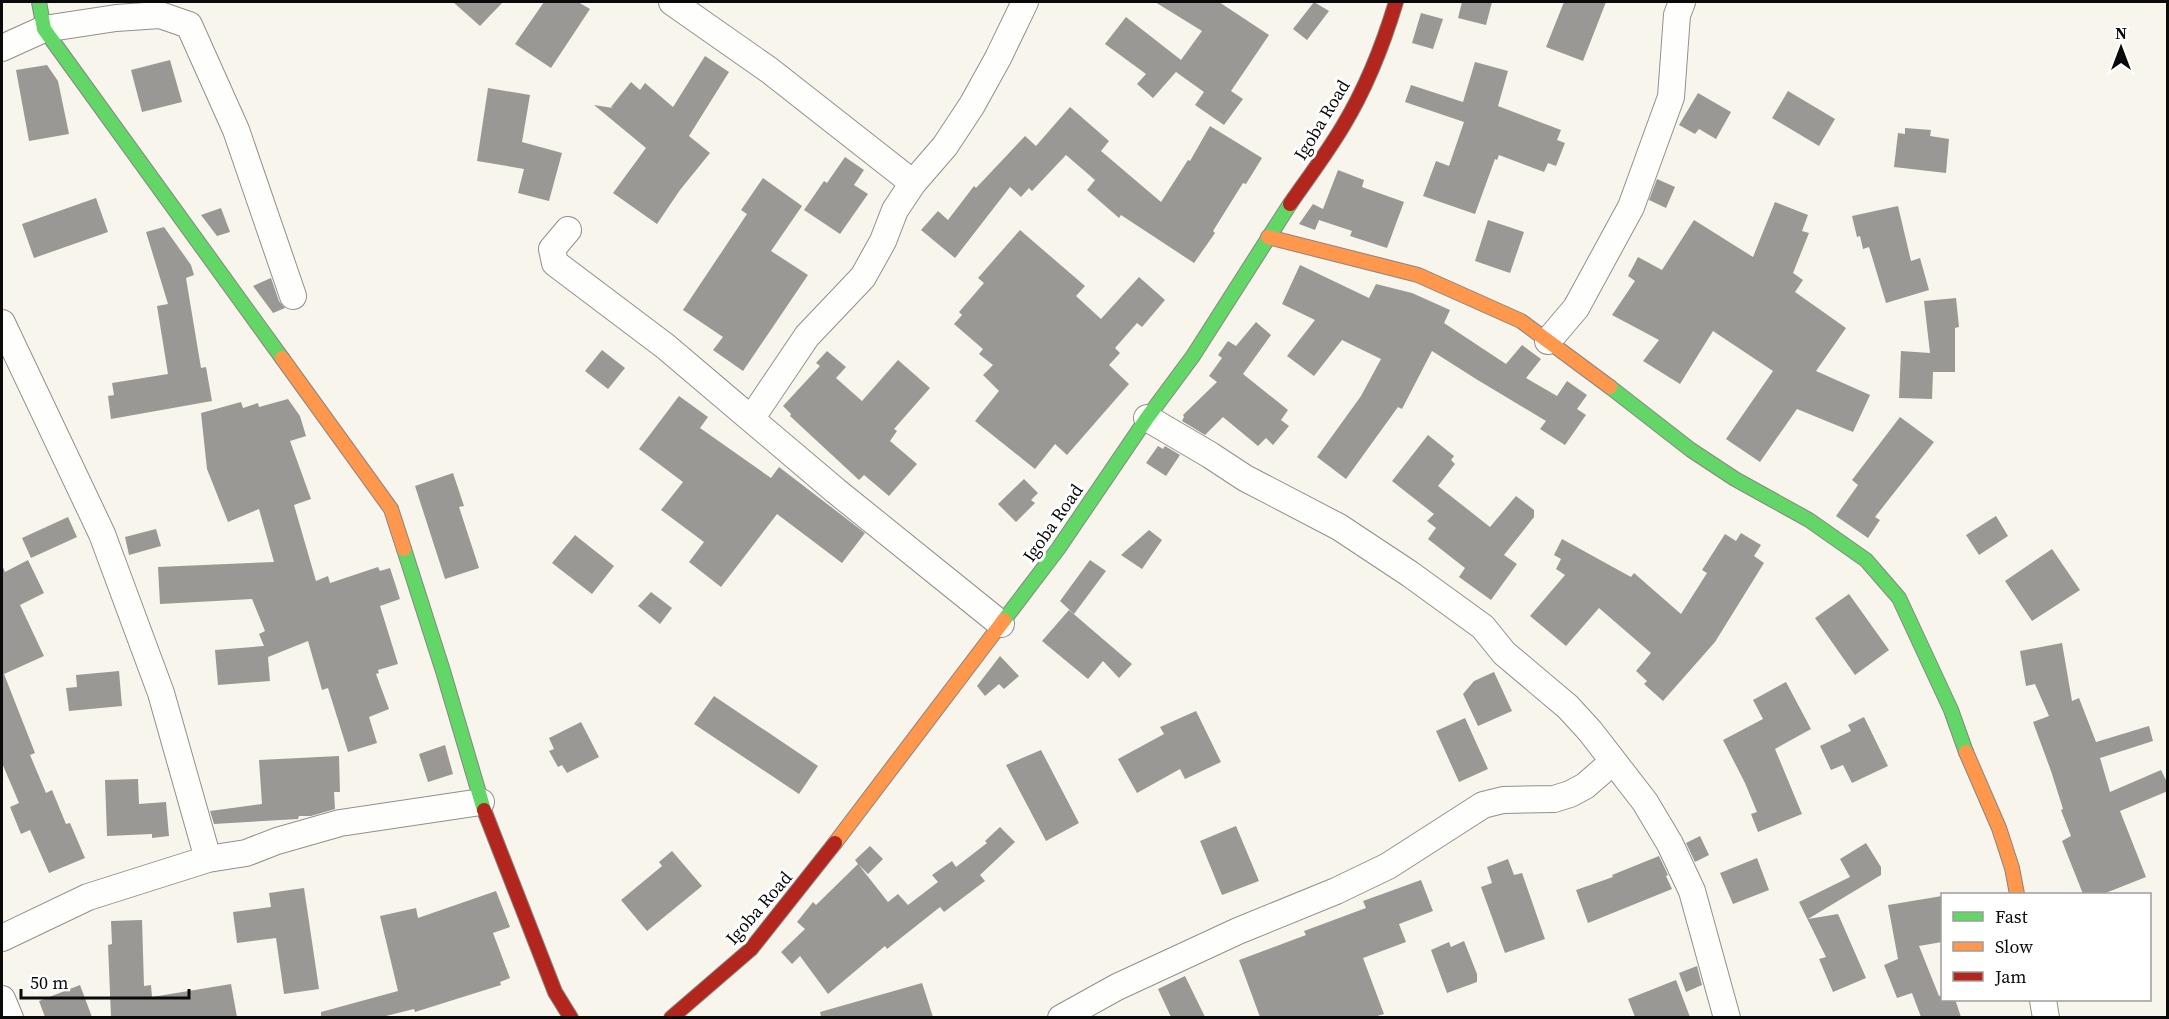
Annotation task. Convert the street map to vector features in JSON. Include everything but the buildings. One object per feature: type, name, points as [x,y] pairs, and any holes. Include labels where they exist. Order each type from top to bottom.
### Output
[{"type":"street","points":[[39,2],[44,29],[391,508],[443,671],[481,802],[555,992],[571,1017]]},
{"type":"street","points":[[672,2],[769,70],[913,183]]},
{"type":"street","points":[[751,419],[807,336],[863,277],[883,241],[895,210],[913,183],[945,146],[972,105],[1025,2]]},
{"type":"street","name":"Igoba Road","points":[[671,1017],[752,949],[818,866],[1058,549],[1199,347],[1268,237],[1343,126],[1371,72],[1396,2]]},
{"type":"street","points":[[1548,341],[1576,308],[1631,207],[1671,97],[1677,15],[1682,2]]},
{"type":"street","points":[[2,48],[44,29],[116,18],[160,15],[189,25],[236,130],[293,296]]},
{"type":"street","points":[[568,230],[552,249],[555,263],[665,346],[836,491],[1001,624]]},
{"type":"street","points":[[1268,237],[1418,275],[1521,321],[1691,450],[1838,538],[1866,560],[1899,598],[1951,711],[1999,828],[2012,868],[2017,893]]},
{"type":"street","points":[[2,323],[102,534],[161,693],[208,859]]},
{"type":"street","points":[[1148,417],[1245,478],[1339,527],[1410,574],[1483,627],[1503,653],[1568,707],[1650,810],[1671,844],[1688,882],[1703,927],[1727,1017]]},
{"type":"street","points":[[1061,1017],[1117,987],[1227,936],[1336,891],[1388,866],[1483,805],[1503,800],[1554,799],[1570,794],[1585,786],[1608,766],[1610,757]]},
{"type":"street","points":[[2,938],[88,897],[208,859],[246,853],[277,841],[340,823],[481,802]]},
{"type":"street","points":[[2,999],[10,1017]]},
{"type":"street","points":[[2043,1001],[2046,1017]]},
{"type":"traffic: fast","points":[[39,2],[44,29],[282,358]]},
{"type":"traffic: fast","points":[[1004,620],[1058,549],[1147,418],[1193,356],[1290,204]]},
{"type":"traffic: fast","points":[[1610,387],[1691,450],[1735,479],[1809,520],[1866,560],[1899,598],[1951,710],[1966,752]]},
{"type":"traffic: fast","points":[[404,549],[484,810]]},
{"type":"traffic: slow","points":[[1268,237],[1418,275],[1521,321],[1610,387]]},
{"type":"traffic: slow","points":[[282,358],[391,509],[404,549]]},
{"type":"traffic: slow","points":[[835,843],[1004,620]]},
{"type":"traffic: slow","points":[[1966,752],[1999,828],[2012,868],[2017,893]]},
{"type":"traffic: jam","points":[[1290,204],[1330,146],[1359,97],[1396,2]]},
{"type":"traffic: jam","points":[[484,810],[555,992],[571,1018]]},
{"type":"traffic: jam","points":[[671,1018],[751,949],[835,843]]}]
